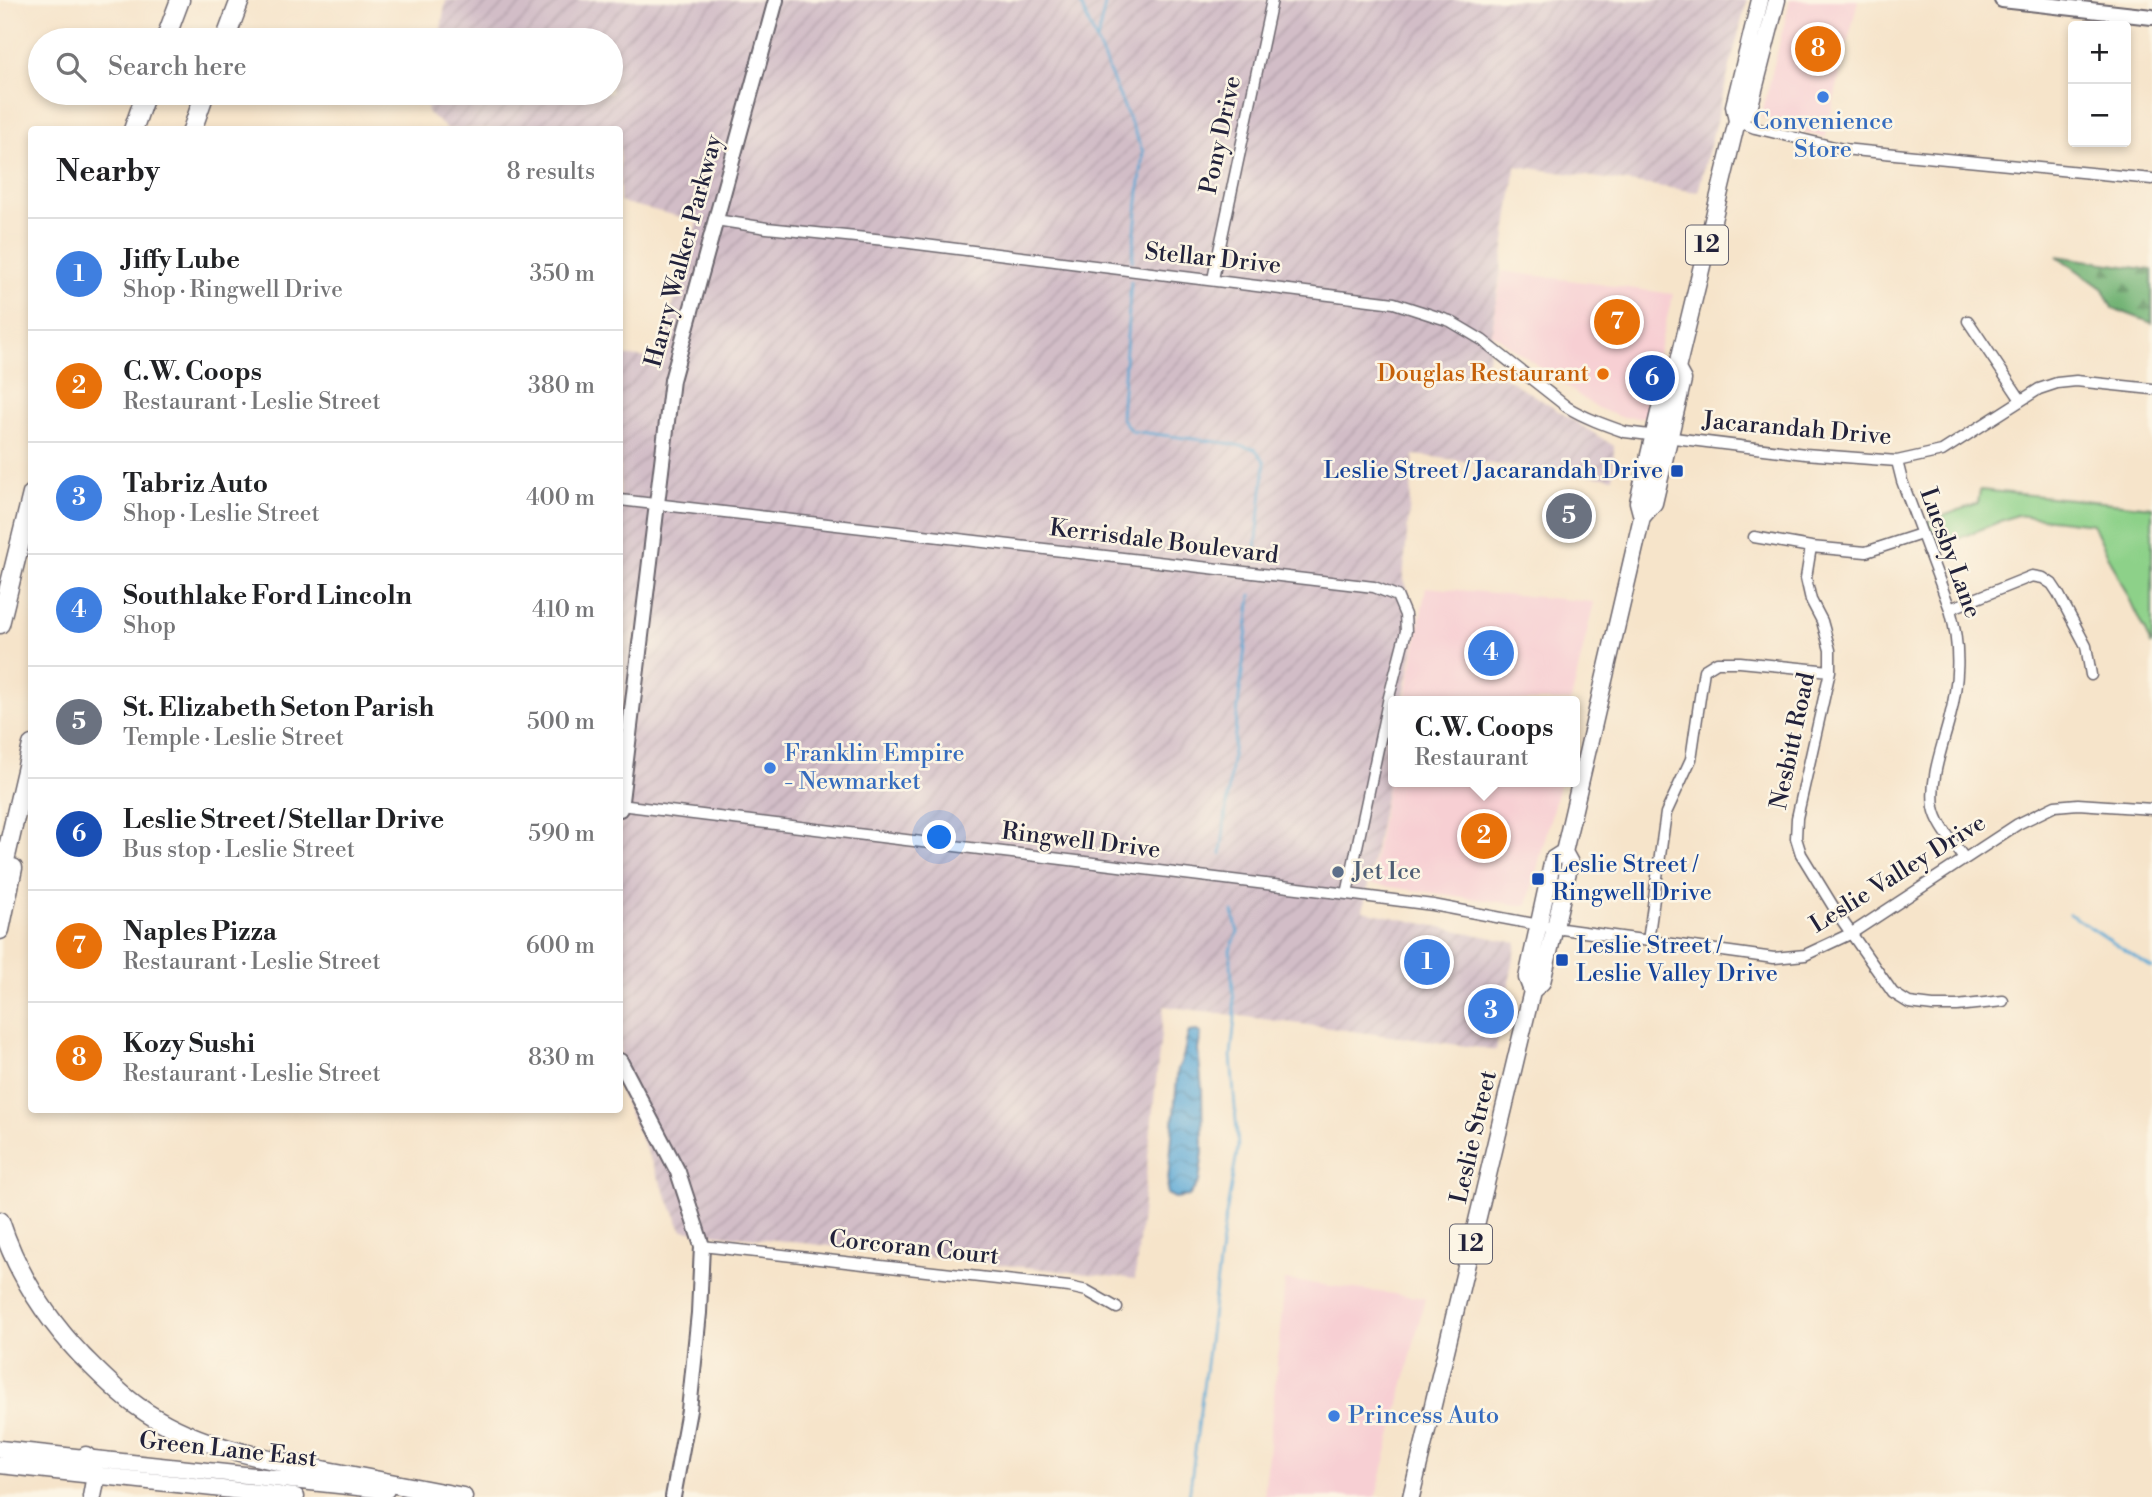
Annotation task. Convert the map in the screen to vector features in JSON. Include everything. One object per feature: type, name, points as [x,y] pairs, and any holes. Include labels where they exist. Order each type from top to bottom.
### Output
[{"type":"highway","points":[[170,28],[180,0]]},
{"type":"highway","points":[[230,28],[240,0]]},
{"type":"highway","points":[[134,126],[142,105]]},
{"type":"highway","points":[[193,126],[201,105]]},
{"type":"highway","points":[[0,624],[28,510]]},
{"type":"highway","points":[[0,882],[28,762]]},
{"type":"highway","points":[[0,930],[15,859],[12,830]]},
{"type":"highway","points":[[0,1221],[16,1264],[58,1331],[137,1406],[172,1427],[265,1460],[463,1497]]},
{"type":"highway","points":[[86,1457],[96,1475],[92,1497]]},
{"type":"main road","name":"Leslie Street","points":[[1580,783],[1642,517],[1654,503],[1670,437],[1683,380],[1677,369],[1737,121],[1734,106],[1760,0]]},
{"type":"main road","name":"Leslie Street","points":[[1737,121],[1749,109],[1777,0]]},
{"type":"main road","name":"Leslie Street","points":[[1642,517],[1638,502],[1653,435],[1668,374],[1677,369]]},
{"type":"main road","name":"Leslie Street","points":[[1532,991],[1542,982],[1555,928],[1570,863],[1564,852],[1579,787]]},
{"type":"main road","name":"Leslie Street","points":[[1411,1497],[1532,991],[1527,978],[1553,859],[1564,852]]},
{"type":"main road","name":"Green Lane East","points":[[0,1449],[452,1497]]},
{"type":"main road","name":"Green Lane East","points":[[0,1465],[296,1497]]},
{"type":"street","name":"Harry Walker Parkway","points":[[623,781],[672,380],[776,0]]},
{"type":"street","name":"Pony Drive","points":[[1213,279],[1272,0]]},
{"type":"street","points":[[2002,0],[2152,17]]},
{"type":"street","points":[[1737,121],[1766,131],[1843,149],[2152,179]]},
{"type":"street","name":"Stellar Drive","points":[[716,220],[1372,299],[1450,321],[1487,343],[1581,415],[1625,432],[1670,437]]},
{"type":"street","points":[[1968,321],[2021,400]]},
{"type":"street","name":"Jacarandah Drive","points":[[1670,437],[1805,454],[1897,461],[1942,451],[2039,389],[2076,381],[2152,389]]},
{"type":"street","name":"Luesby Lane","points":[[1897,461],[1950,609],[1959,651],[1958,680],[1935,780],[1934,808],[1964,858]]},
{"type":"street","name":"Kerrisdale Boulevard","points":[[623,500],[1374,587],[1397,596],[1405,615],[1406,631],[1389,696]]},
{"type":"street","points":[[1754,537],[1811,547],[1866,552],[1921,534]]},
{"type":"street","name":"Nesbitt Road","points":[[1811,547],[1806,578],[1811,600],[1822,621],[1830,650],[1830,671],[1797,818],[1796,838],[1801,854],[1893,993],[1909,1003],[1956,1006],[2003,1001]]},
{"type":"street","points":[[1950,609],[2032,576],[2043,578],[2052,584],[2058,593],[2086,646],[2091,675]]},
{"type":"street","points":[[1648,942],[1666,813],[1691,759],[1704,670],[1717,662],[1740,662],[1830,671]]},
{"type":"street","name":"Kerrisdale Boulevard","points":[[1347,894],[1388,702]]},
{"type":"street","name":"Leslie Valley Drive","points":[[1538,924],[1648,942],[1774,958],[1805,956],[1852,933],[2018,824],[2055,806],[2078,804],[2152,809]]},
{"type":"street","name":"Ringwell Drive","points":[[623,806],[1433,905],[1538,924]]},
{"type":"street","points":[[623,1067],[678,1172],[702,1246],[700,1300],[689,1410],[673,1497]]},
{"type":"street","name":"Corcoran Court","points":[[702,1246],[1069,1287],[1087,1291],[1117,1308]]},
{"type":"shaded area","points":[[446,0],[1747,0],[1698,192],[1516,166],[1487,366],[1614,446],[1613,478],[1414,455],[1403,580],[1419,618],[1404,696],[1388,696],[1388,782],[1363,911],[1517,943],[1496,1050],[1164,1006],[1135,1279],[682,1230],[623,1099],[623,355],[657,359],[698,221],[623,203],[623,126],[443,126],[427,112],[428,105],[623,105],[623,28],[441,28]]},
{"type":"shaded area","points":[[1790,0],[1858,0],[1825,138],[1777,125],[1761,117]]},
{"type":"shaded area","points":[[1502,271],[1673,294],[1646,401],[1648,415],[1639,418],[1620,417],[1595,407],[1492,333]]},
{"type":"shaded area","points":[[1426,587],[1594,602],[1572,696],[1406,696]]},
{"type":"shaded area","points":[[1388,784],[1388,787],[1559,787],[1527,906],[1370,884]]},
{"type":"shaded area","points":[[1285,1280],[1425,1298],[1376,1497],[1264,1497]]},
{"type":"green space","points":[[2057,256],[2152,270],[2152,323],[2112,308],[2103,289]]},
{"type":"green space","points":[[1980,490],[2152,507],[2152,646],[2093,524],[2016,515],[1935,548],[1924,523],[1978,503]]},
{"type":"water","points":[[1189,1032],[1201,1033],[1198,1050],[1203,1152],[1199,1182],[1189,1196],[1175,1198],[1167,1194],[1178,1068]]},
{"type":"waterway","points":[[1079,0],[1143,152],[1132,261]]},
{"type":"waterway","points":[[1097,41],[1106,0]]},
{"type":"waterway","points":[[1131,281],[1121,417],[1131,431],[1255,449],[1265,462],[1255,559]]},
{"type":"waterway","points":[[1221,854],[1251,595]]},
{"type":"waterway","points":[[1189,1497],[1223,1232],[1238,1147],[1231,1056],[1235,1018],[1230,950],[1238,933],[1233,912]]},
{"type":"waterway","points":[[2070,914],[2152,968]]},
{"type":"place","name":"Kozy Sushi","points":[[1818,49]]},
{"type":"place","name":"Convenience Store","points":[[1823,97]]},
{"type":"place","name":"Naples Pizza","points":[[1617,322]]},
{"type":"place","name":"Douglas Restaurant","points":[[1603,374]]},
{"type":"place","name":"Leslie Street / Stellar Drive","points":[[1652,378]]},
{"type":"place","name":"Leslie Street / Jacarandah Drive","points":[[1677,471]]},
{"type":"place","name":"St. Elizabeth Seton Parish","points":[[1569,516]]},
{"type":"place","name":"Southlake Ford Lincoln","points":[[1491,653]]},
{"type":"place","name":"Franklin Empire - Newmarket","points":[[770,768]]},
{"type":"place","name":"C.W. Coops","points":[[1484,836]]},
{"type":"place","name":"Jet Ice","points":[[1338,872]]},
{"type":"place","name":"Leslie Street / Ringwell Drive","points":[[1538,879]]},
{"type":"place","name":"Leslie Street / Leslie Valley Drive","points":[[1562,960]]},
{"type":"place","name":"Jiffy Lube","points":[[1427,962]]},
{"type":"place","name":"Tabriz Auto","points":[[1491,1011]]},
{"type":"place","name":"Princess Auto","points":[[1334,1416]]}]
